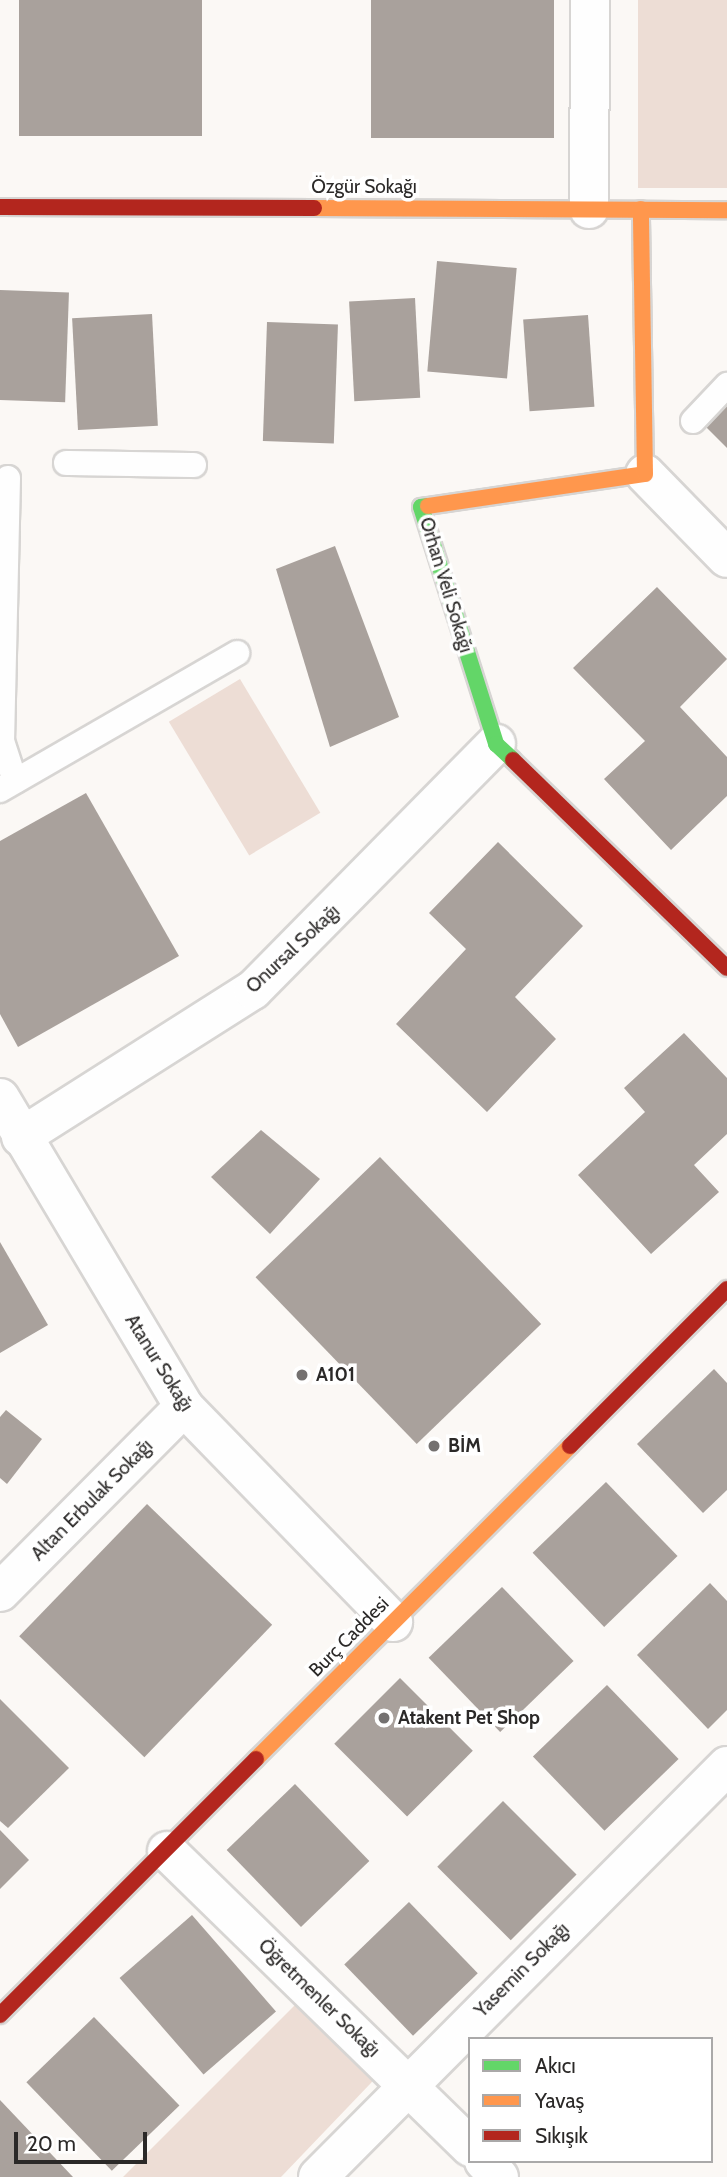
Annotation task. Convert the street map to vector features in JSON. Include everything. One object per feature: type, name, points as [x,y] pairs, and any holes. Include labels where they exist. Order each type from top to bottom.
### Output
[{"type":"street","points":[[589,209],[590,0]]},
{"type":"street","name":"Özgür Sokağı","points":[[0,207],[727,209]]},
{"type":"street","points":[[640,209],[645,474],[727,558]]},
{"type":"street","name":"Orhan Veli Sokağı","points":[[645,474],[421,508],[496,744],[727,968]]},
{"type":"street","name":"Onursal Sokağı","points":[[21,1137],[253,990],[496,744]]},
{"type":"street","name":"Atanur Sokağı","points":[[0,1098],[184,1407],[393,1622]]},
{"type":"street","name":"Burç Caddesi","points":[[0,2015],[727,1289]]},
{"type":"street","name":"Altan Erbulak Sokağı","points":[[0,1592],[184,1407]]},
{"type":"street","name":"Yasemin Sokağı","points":[[318,2177],[408,2083],[727,1766]]},
{"type":"street","name":"Öğretmenler Sokağı","points":[[167,1851],[408,2083],[468,2145]]},
{"type":"street","points":[[486,2163],[499,2177]]},
{"type":"lane","points":[[693,421],[727,385]]},
{"type":"lane","points":[[66,463],[194,465]]},
{"type":"lane","points":[[8,478],[2,741],[7,785],[237,653]]},
{"type":"shaded area","points":[[638,0],[727,0],[727,188],[638,188]]},
{"type":"shaded area","points":[[240,679],[320,813],[249,855],[169,722]]},
{"type":"shaded area","points":[[320,1980],[392,2061],[281,2177],[123,2177]]},
{"type":"building","points":[[19,0],[202,0],[202,136],[19,136]]},
{"type":"building","points":[[371,0],[554,0],[554,138],[371,138]]},
{"type":"building","points":[[437,261],[517,268],[507,379],[427,372]]},
{"type":"building","points":[[0,290],[69,292],[65,402],[0,400]]},
{"type":"building","points":[[415,298],[420,398],[354,401],[349,301]]},
{"type":"building","points":[[152,314],[158,426],[78,430],[72,318]]},
{"type":"building","points":[[588,315],[594,407],[530,411],[523,320]]},
{"type":"building","points":[[267,322],[338,324],[334,443],[263,441]]},
{"type":"building","points":[[727,405],[727,448],[706,427]]},
{"type":"building","points":[[335,546],[399,717],[330,747],[276,569]]},
{"type":"building","points":[[657,587],[727,659],[680,707],[727,757],[727,796],[671,850],[604,779],[645,741],[573,668]]},
{"type":"building","points":[[86,793],[179,956],[18,1047],[0,1014],[0,841]]},
{"type":"building","points":[[498,842],[583,926],[515,997],[556,1039],[487,1112],[396,1024],[466,949],[429,913]]},
{"type":"building","points":[[684,1033],[727,1078],[727,1134],[694,1165],[719,1192],[651,1254],[578,1175],[645,1112],[624,1088]]},
{"type":"building","points":[[261,1130],[320,1179],[270,1234],[211,1177]]},
{"type":"building","points":[[380,1157],[541,1324],[417,1444],[256,1277]]},
{"type":"building","points":[[0,1242],[48,1325],[0,1353]]},
{"type":"building","points":[[714,1369],[727,1383],[727,1490],[703,1513],[637,1444]]},
{"type":"building","points":[[6,1410],[42,1439],[7,1484],[0,1478],[0,1417]]},
{"type":"building","points":[[606,1482],[678,1556],[604,1627],[533,1553]]},
{"type":"building","points":[[147,1504],[272,1625],[144,1757],[19,1636]]},
{"type":"building","points":[[710,1583],[727,1601],[727,1710],[708,1729],[637,1655]]},
{"type":"building","points":[[502,1587],[574,1661],[500,1732],[429,1658]]},
{"type":"building","points":[[400,1678],[473,1751],[407,1817],[334,1744]]},
{"type":"building","points":[[607,1685],[679,1759],[604,1831],[533,1757]]},
{"type":"building","points":[[0,1699],[69,1768],[8,1828],[0,1821]]},
{"type":"building","points":[[295,1784],[369,1861],[301,1927],[227,1850]]},
{"type":"building","points":[[503,1801],[577,1875],[511,1940],[437,1867]]},
{"type":"building","points":[[0,1830],[29,1860],[0,1889]]},
{"type":"building","points":[[409,1902],[478,1973],[413,2036],[344,1965]]},
{"type":"building","points":[[192,1915],[276,2012],[204,2075],[120,1978]]},
{"type":"building","points":[[94,2017],[179,2105],[112,2171],[26,2082]]},
{"type":"building","points":[[0,2100],[73,2177],[0,2177]]},
{"type":"traffic: fast","points":[[428,506],[421,507],[496,744],[513,760]]},
{"type":"traffic: slow","points":[[314,208],[727,210]]},
{"type":"traffic: slow","points":[[428,506],[645,474],[641,209]]},
{"type":"traffic: slow","points":[[256,1759],[570,1446]]},
{"type":"traffic: jam","points":[[0,207],[314,208]]},
{"type":"traffic: jam","points":[[513,760],[727,968]]},
{"type":"traffic: jam","points":[[570,1446],[727,1289]]},
{"type":"traffic: jam","points":[[0,2015],[256,1759]]},
{"type":"place","name":"A101","points":[[302,1375]]},
{"type":"place","name":"BİM","points":[[434,1446]]},
{"type":"place","name":"Atakent Pet Shop","points":[[384,1718]]}]
